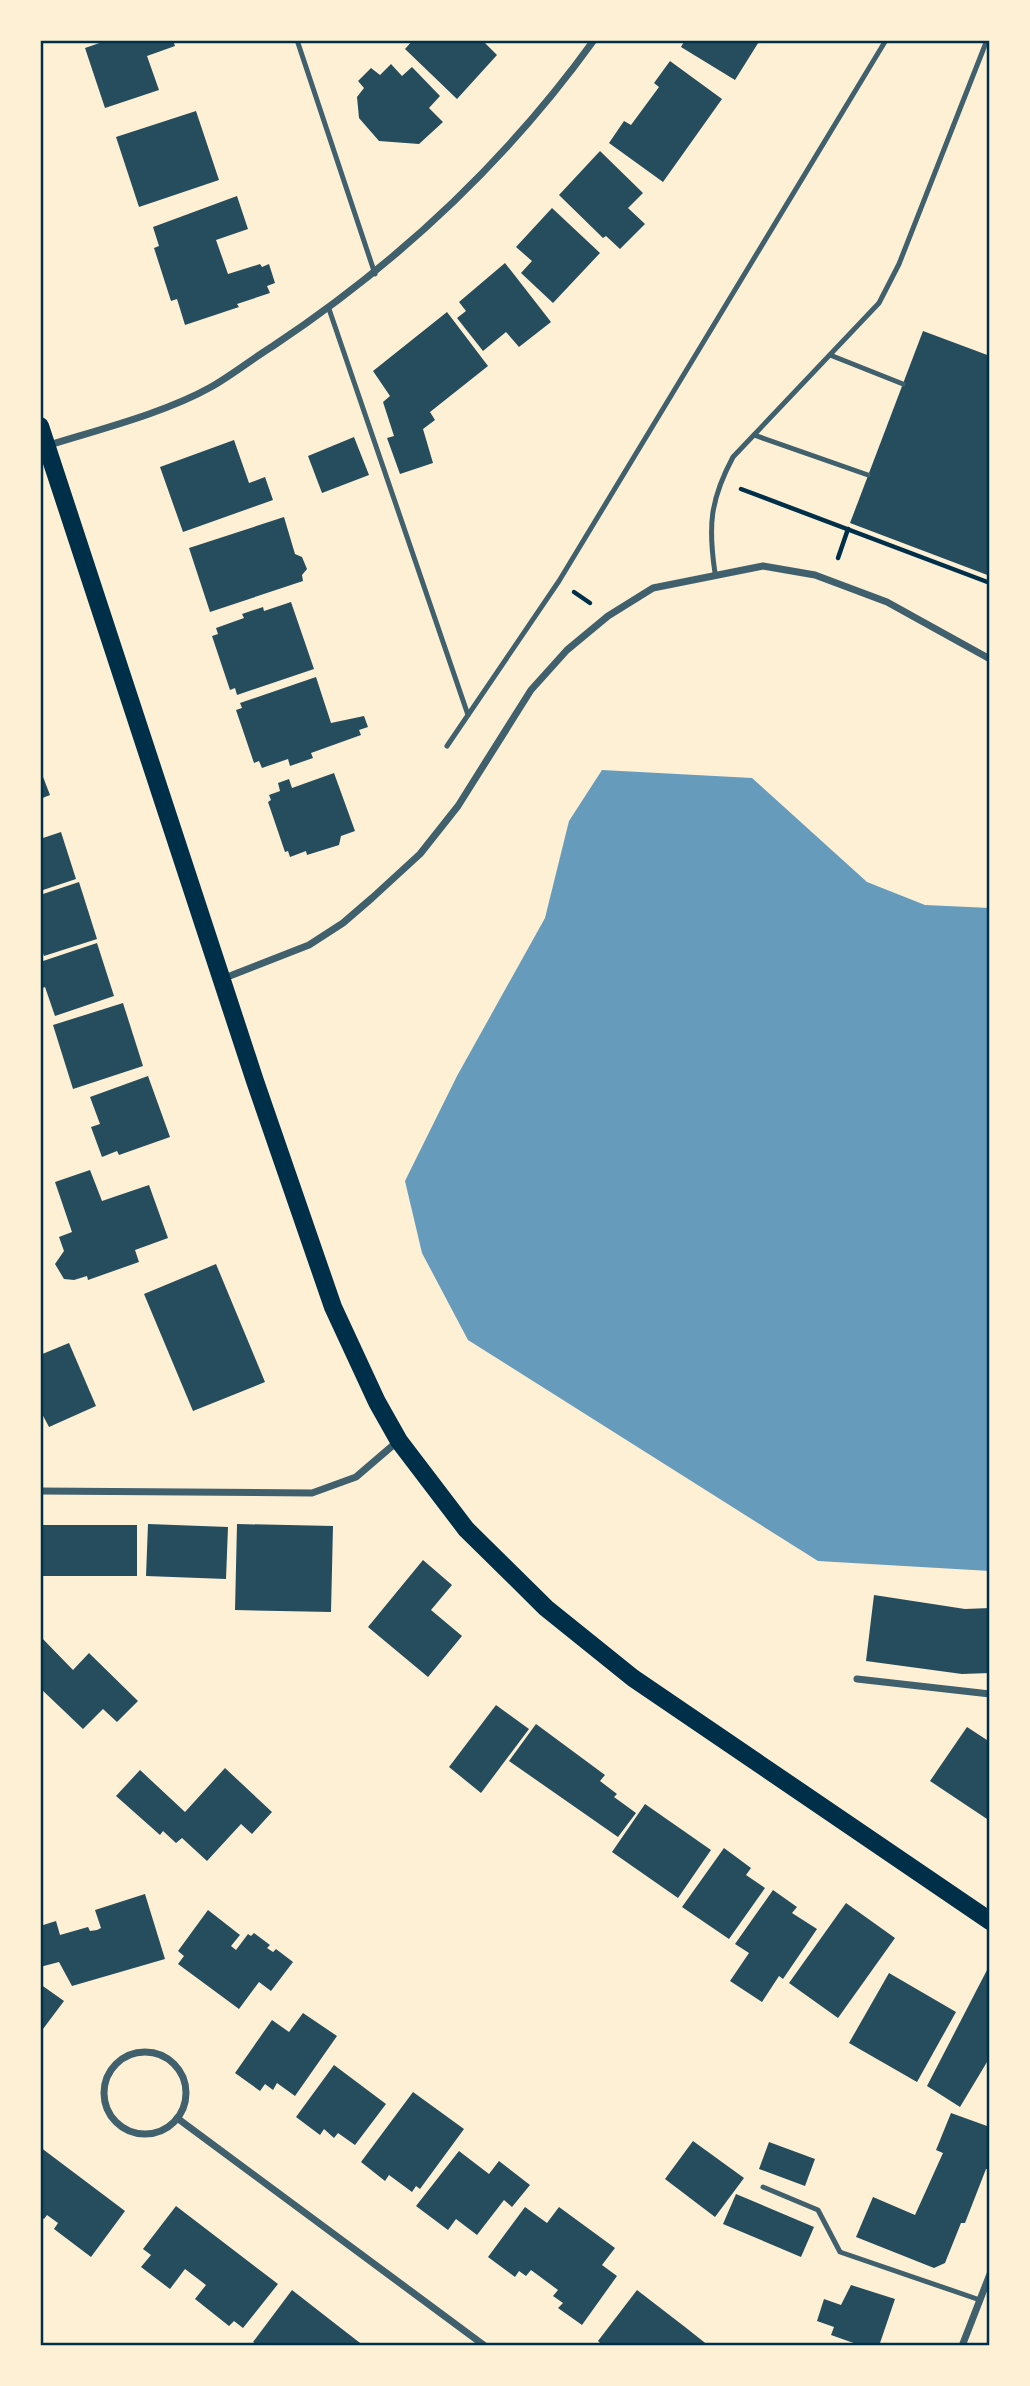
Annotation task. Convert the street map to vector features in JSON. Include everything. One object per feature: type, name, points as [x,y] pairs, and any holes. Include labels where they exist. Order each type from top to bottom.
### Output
[{"type":"main road","points":[[40,426],[43,447],[332,1307],[377,1402],[399,1441],[466,1529],[546,1608],[633,1678],[990,1921]]},
{"type":"street","points":[[43,447],[209,388],[328,309],[375,274],[443,214],[509,148],[594,40]]},
{"type":"street","points":[[221,979],[309,945],[343,923],[420,854],[458,806],[531,690],[567,650],[608,615],[653,588],[715,573],[763,566],[815,575],[887,602],[990,659]]},
{"type":"street","points":[[40,1491],[312,1493],[356,1477],[399,1441]]},
{"type":"street","points":[[857,1679],[990,1694]]},
{"type":"street","points":[[151,2052],[173,2063],[185,2083],[183,2108],[177,2119],[157,2132],[145,2134],[133,2132],[113,2119],[104,2096],[104,2084],[117,2062],[127,2055],[151,2052]]},
{"type":"street","points":[[177,2119],[485,2346]]},
{"type":"street","points":[[962,2346],[990,2274]]},
{"type":"lane","points":[[297,40],[375,274]]},
{"type":"lane","points":[[447,746],[559,581],[886,40]]},
{"type":"lane","points":[[715,573],[709,532],[720,481],[733,457],[879,303],[900,264],[988,40]]},
{"type":"lane","points":[[328,309],[468,715]]},
{"type":"lane","points":[[830,355],[903,384]]},
{"type":"lane","points":[[754,435],[868,475]]},
{"type":"lane","points":[[763,2188],[818,2210],[840,2252],[980,2300]]},
{"type":"path","points":[[720,481],[990,583]]},
{"type":"path","points":[[838,558],[848,529]]},
{"type":"path","points":[[559,581],[608,615]]},
{"type":"water","points":[[602,770],[752,778],[867,882],[925,905],[990,908],[990,1571],[818,1561],[468,1340],[422,1253],[405,1181],[457,1076],[545,918],[569,821]]},
{"type":"building","points":[[108,40],[173,40],[175,46],[147,56],[159,90],[105,108],[85,48]]},
{"type":"building","points":[[413,40],[434,43],[437,40],[482,40],[497,55],[457,99],[405,49]]},
{"type":"building","points":[[685,40],[760,40],[735,80],[681,47]]},
{"type":"building","points":[[670,61],[722,99],[663,182],[609,143],[624,121],[631,125],[659,87],[654,83]]},
{"type":"building","points":[[391,64],[402,76],[412,67],[440,96],[429,108],[443,122],[419,144],[379,141],[359,118],[357,97],[364,88],[358,81],[371,68],[380,75]]},
{"type":"building","points":[[196,111],[219,180],[139,207],[116,137]]},
{"type":"building","points":[[600,151],[643,193],[628,208],[645,224],[620,249],[606,236],[603,238],[559,195]]},
{"type":"building","points":[[237,196],[248,229],[216,240],[228,274],[260,264],[262,267],[269,264],[275,283],[267,286],[270,293],[237,304],[239,307],[185,325],[177,299],[171,301],[154,248],[159,246],[153,227]]},
{"type":"building","points":[[552,208],[600,253],[553,303],[521,273],[532,261],[516,247]]},
{"type":"building","points":[[505,263],[551,322],[519,347],[506,332],[483,351],[457,318],[466,311],[459,302]]},
{"type":"building","points":[[447,312],[488,366],[430,412],[435,420],[423,429],[433,463],[400,474],[387,438],[394,436],[383,402],[390,396],[373,371]]},
{"type":"building","points":[[923,331],[990,356],[990,576],[850,523]]},
{"type":"building","points":[[354,437],[369,475],[322,493],[308,456]]},
{"type":"building","points":[[234,440],[249,483],[265,477],[273,500],[183,532],[160,467]]},
{"type":"building","points":[[284,517],[295,554],[302,557],[307,569],[302,575],[303,581],[210,612],[189,548]]},
{"type":"building","points":[[291,602],[314,669],[237,695],[235,688],[230,690],[212,636],[218,634],[216,628],[244,618],[242,614],[263,607],[264,611]]},
{"type":"building","points":[[316,677],[331,723],[364,716],[368,727],[359,730],[361,735],[311,753],[313,758],[290,766],[288,759],[262,768],[259,761],[254,763],[236,710],[242,708],[240,703]]},
{"type":"building","points":[[40,769],[50,795],[40,799]]},
{"type":"building","points":[[334,773],[355,831],[341,836],[339,845],[307,855],[306,851],[290,857],[288,851],[285,852],[268,802],[271,800],[269,795],[280,791],[278,783],[289,779],[292,788]]},
{"type":"building","points":[[61,832],[76,879],[40,891],[40,839]]},
{"type":"building","points":[[79,882],[97,939],[44,956],[40,946],[40,895]]},
{"type":"building","points":[[97,943],[114,996],[55,1016],[45,987],[40,989],[40,962]]},
{"type":"building","points":[[123,1003],[143,1066],[73,1089],[53,1025]]},
{"type":"building","points":[[148,1076],[170,1137],[119,1155],[117,1151],[102,1157],[91,1127],[100,1124],[90,1097]]},
{"type":"building","points":[[90,1170],[102,1201],[149,1185],[168,1238],[135,1250],[139,1262],[88,1280],[87,1276],[74,1280],[64,1279],[55,1264],[64,1251],[59,1237],[72,1232],[55,1182]]},
{"type":"building","points":[[216,1264],[265,1382],[193,1411],[144,1294]]},
{"type":"building","points":[[69,1343],[96,1406],[49,1427],[40,1410],[40,1355]]},
{"type":"building","points":[[148,1524],[228,1527],[226,1579],[146,1576]]},
{"type":"building","points":[[237,1524],[333,1526],[331,1612],[235,1610]]},
{"type":"building","points":[[40,1525],[137,1525],[137,1576],[40,1576]]},
{"type":"building","points":[[423,1560],[452,1585],[431,1610],[462,1636],[428,1677],[368,1627]]},
{"type":"building","points":[[874,1595],[965,1609],[990,1608],[990,1673],[962,1674],[866,1661]]},
{"type":"building","points":[[40,1636],[73,1670],[89,1653],[138,1701],[117,1722],[103,1709],[83,1729],[40,1688]]},
{"type":"building","points":[[496,1705],[529,1729],[481,1793],[449,1767]]},
{"type":"building","points":[[536,1724],[605,1775],[600,1781],[617,1794],[614,1797],[636,1813],[618,1837],[509,1761]]},
{"type":"building","points":[[967,1727],[990,1742],[990,1821],[930,1781]]},
{"type":"building","points":[[225,1768],[272,1812],[252,1834],[241,1824],[207,1861],[182,1838],[176,1843],[163,1831],[160,1835],[116,1796],[140,1770],[185,1812]]},
{"type":"building","points":[[645,1804],[711,1850],[678,1898],[612,1852]]},
{"type":"building","points":[[724,1848],[751,1868],[746,1875],[765,1888],[729,1939],[682,1907]]},
{"type":"building","points":[[773,1890],[797,1907],[792,1913],[817,1929],[783,1979],[779,1976],[762,2002],[730,1981],[749,1953],[735,1944]]},
{"type":"building","points":[[145,1894],[165,1959],[72,1986],[59,1962],[40,1967],[40,1926],[56,1921],[60,1935],[88,1927],[90,1931],[97,1930],[101,1928],[95,1910]]},
{"type":"building","points":[[846,1903],[895,1938],[838,2018],[789,1983]]},
{"type":"building","points":[[208,1910],[240,1935],[231,1946],[236,1950],[248,1934],[251,1936],[254,1933],[270,1945],[267,1948],[273,1952],[276,1949],[293,1962],[271,1991],[259,1982],[239,2009],[178,1964],[184,1956],[178,1951]]},
{"type":"building","points":[[987,1970],[990,2057],[960,2107],[927,2086]]},
{"type":"building","points":[[889,1973],[956,2012],[917,2082],[849,2043]]},
{"type":"building","points":[[40,1984],[64,2001],[40,2033]]},
{"type":"building","points":[[303,2013],[337,2036],[295,2096],[277,2083],[273,2090],[265,2084],[260,2091],[235,2073],[272,2020],[289,2032]]},
{"type":"building","points":[[334,2065],[386,2104],[355,2145],[338,2133],[334,2138],[324,2129],[320,2135],[296,2117]]},
{"type":"building","points":[[413,2092],[464,2129],[420,2189],[416,2186],[412,2192],[389,2175],[385,2181],[361,2162]]},
{"type":"building","points":[[951,2113],[987,2126],[990,2131],[990,2169],[986,2169],[965,2223],[961,2223],[945,2263],[934,2268],[856,2237],[873,2197],[915,2215],[943,2153],[936,2150]]},
{"type":"building","points":[[693,2141],[744,2178],[715,2217],[665,2179]]},
{"type":"building","points":[[769,2142],[815,2159],[805,2186],[759,2169]]},
{"type":"building","points":[[40,2147],[125,2211],[91,2257],[54,2229],[58,2223],[47,2215],[44,2219],[40,2216]]},
{"type":"building","points":[[459,2151],[489,2174],[499,2161],[530,2185],[512,2207],[504,2200],[477,2235],[456,2219],[448,2230],[416,2206]]},
{"type":"building","points":[[736,2194],[814,2227],[801,2257],[723,2224]]},
{"type":"building","points":[[176,2206],[278,2284],[243,2328],[234,2321],[229,2326],[195,2299],[206,2285],[185,2269],[170,2289],[141,2267],[151,2255],[143,2249]]},
{"type":"building","points":[[525,2207],[547,2223],[559,2207],[615,2248],[602,2265],[617,2276],[582,2325],[558,2308],[563,2303],[553,2296],[558,2290],[531,2270],[526,2276],[519,2271],[515,2277],[488,2257]]},
{"type":"building","points":[[851,2285],[895,2299],[879,2346],[862,2346],[831,2335],[834,2327],[817,2321],[824,2299],[841,2305]]},
{"type":"building","points":[[292,2290],[364,2346],[259,2346],[253,2342]]},
{"type":"building","points":[[637,2290],[709,2346],[603,2346],[598,2341]]}]
